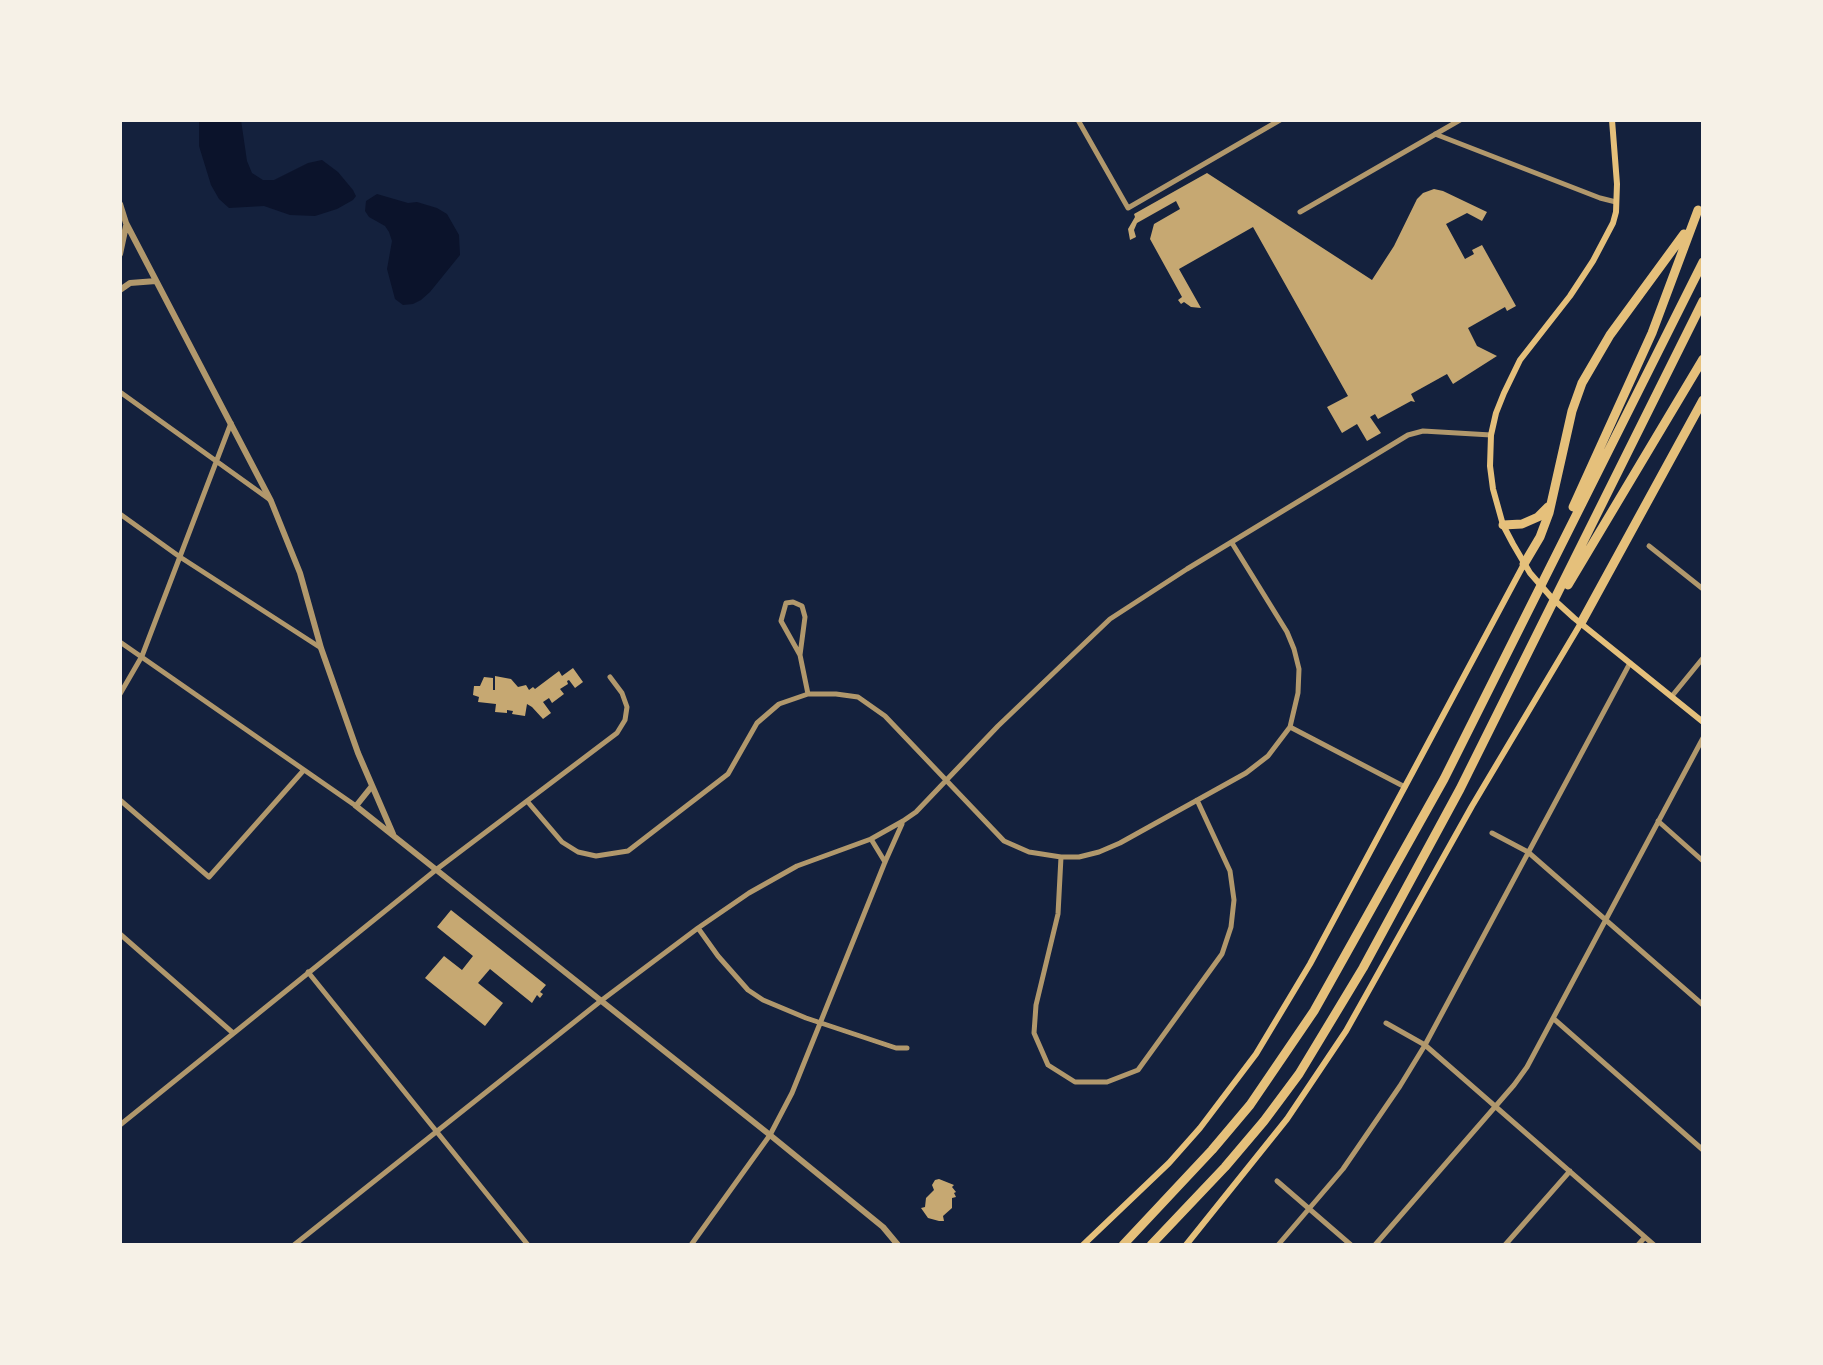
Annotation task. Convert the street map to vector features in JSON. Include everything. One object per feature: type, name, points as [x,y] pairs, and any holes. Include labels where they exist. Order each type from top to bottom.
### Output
[{"type":"highway","points":[[1527,568],[1550,505],[1582,384],[1610,335],[1665,262],[1700,205]]},
{"type":"highway","points":[[1520,625],[1645,348],[1700,205]]},
{"type":"highway","points":[[1122,1245],[1250,1105],[1314,1012],[1444,779],[1703,262]]},
{"type":"highway","points":[[1150,1245],[1264,1121],[1332,1022],[1414,877],[1703,301]]},
{"type":"highway","points":[[1538,634],[1703,359]]},
{"type":"highway","points":[[1577,621],[1703,404]]},
{"type":"highway","points":[[1504,525],[1522,524],[1538,517],[1550,505]]},
{"type":"main road","points":[[1612,120],[1617,184],[1613,223],[1570,296],[1520,360],[1504,393],[1491,435],[1492,489],[1504,525],[1527,568],[1577,621],[1703,722]]},
{"type":"main road","points":[[1084,1245],[1200,1128],[1256,1054],[1310,964],[1527,568]]},
{"type":"main road","points":[[1186,1245],[1287,1119],[1336,1046],[1577,621]]},
{"type":"street","points":[[1078,120],[1128,208],[1280,120]]},
{"type":"street","points":[[1300,212],[1460,120]]},
{"type":"street","points":[[1435,134],[1616,202]]},
{"type":"street","points":[[120,204],[126,223],[272,501],[300,573],[321,648],[393,835]]},
{"type":"street","points":[[120,254],[126,223]]},
{"type":"street","points":[[120,290],[130,283],[156,281]]},
{"type":"street","points":[[120,392],[272,501]]},
{"type":"street","points":[[120,694],[142,656],[231,423]]},
{"type":"street","points":[[294,1245],[698,928],[797,866],[871,840],[916,812],[1110,619],[1408,435],[1431,431],[1491,435]]},
{"type":"street","points":[[120,514],[321,648]]},
{"type":"street","points":[[527,801],[562,842],[578,852],[596,856],[628,851],[728,774],[756,724],[779,704],[808,694],[836,694],[858,697],[885,716],[1004,841],[1029,852],[1061,857],[1099,852],[1260,764],[1290,728],[1298,693],[1294,649],[1232,543]]},
{"type":"street","points":[[1650,546],[1703,589]]},
{"type":"street","points":[[800,656],[804,612],[798,604],[786,603],[781,621],[800,656],[808,694]]},
{"type":"street","points":[[120,642],[356,806],[770,1135],[883,1227],[898,1245]]},
{"type":"street","points":[[1672,696],[1703,658]]},
{"type":"street","points":[[1278,1245],[1372,1128],[1425,1045],[1630,662]]},
{"type":"street","points":[[120,1125],[436,869],[617,733],[627,707],[610,676]]},
{"type":"street","points":[[1290,728],[1405,787]]},
{"type":"street","points":[[1375,1245],[1527,1067],[1703,738]]},
{"type":"street","points":[[120,800],[209,877],[303,771]]},
{"type":"street","points":[[356,806],[372,786]]},
{"type":"street","points":[[1061,857],[1058,914],[1036,1005],[1034,1033],[1048,1065],[1075,1082],[1107,1082],[1138,1070],[1222,954],[1232,927],[1230,871],[1198,800]]},
{"type":"street","points":[[691,1245],[770,1135],[800,1078],[903,821]]},
{"type":"street","points":[[1658,821],[1703,862]]},
{"type":"street","points":[[1492,834],[1528,852],[1703,1006]]},
{"type":"street","points":[[871,840],[885,862]]},
{"type":"street","points":[[698,928],[748,990],[764,1000],[896,1048],[907,1048]]},
{"type":"street","points":[[120,934],[233,1033]]},
{"type":"street","points":[[308,972],[528,1245]]},
{"type":"street","points":[[1554,1019],[1703,1150]]},
{"type":"street","points":[[1386,1023],[1425,1045],[1654,1245]]},
{"type":"street","points":[[1504,1245],[1570,1171]]},
{"type":"street","points":[[1277,1181],[1351,1245]]},
{"type":"street","points":[[1638,1245],[1645,1237]]},
{"type":"water","points":[[199,120],[241,120],[247,161],[252,173],[263,180],[274,180],[322,160],[338,172],[356,196],[337,209],[315,216],[290,215],[264,206],[229,208],[211,185],[199,146]]},
{"type":"water","points":[[377,194],[437,208],[447,214],[459,235],[460,255],[430,292],[413,304],[403,305],[395,299],[387,269],[392,241],[389,232],[365,211],[366,201]]},
{"type":"building","points":[[1207,173],[1372,280],[1423,193],[1443,191],[1487,212],[1482,221],[1467,213],[1446,224],[1465,259],[1482,245],[1516,306],[1507,311],[1505,307],[1468,328],[1477,346],[1497,356],[1453,384],[1447,374],[1411,394],[1415,402],[1378,419],[1375,414],[1370,417],[1381,433],[1367,441],[1357,424],[1342,433],[1327,407],[1348,396],[1253,227],[1179,269],[1201,308],[1178,300],[1182,297],[1150,239],[1154,224],[1180,209],[1176,201],[1137,223],[1136,237],[1130,240],[1128,229],[1134,214]]},
{"type":"building","points":[[573,668],[583,682],[575,688],[567,681],[560,689],[564,694],[552,703],[549,698],[543,702],[551,713],[543,719],[527,704],[525,716],[507,710],[495,712],[496,704],[478,702],[479,697],[473,695],[474,686],[480,686],[484,677],[493,678],[493,690],[495,676],[511,679],[518,687],[526,685],[529,690],[559,671],[562,676]]},
{"type":"building","points":[[451,910],[546,985],[540,998],[537,995],[532,1003],[490,969],[478,983],[503,1003],[485,1026],[425,978],[444,956],[462,970],[473,956],[437,927]]},
{"type":"building","points":[[939,1179],[954,1185],[956,1192],[944,1221],[928,1218],[921,1208]]}]
